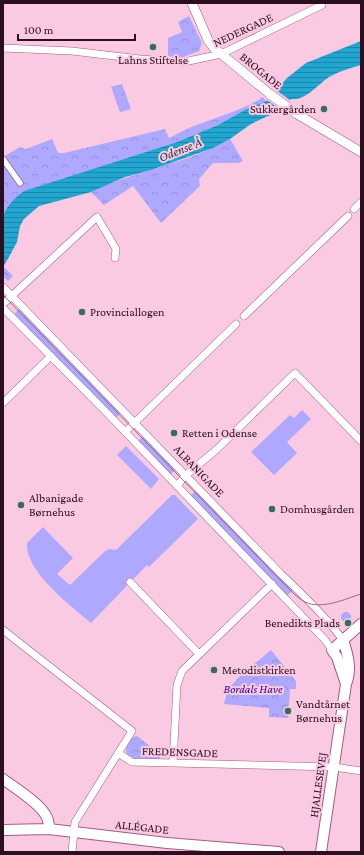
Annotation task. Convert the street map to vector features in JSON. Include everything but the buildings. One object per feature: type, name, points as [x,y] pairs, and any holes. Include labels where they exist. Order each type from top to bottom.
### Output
[{"type":"main road","points":[[332,650],[361,624]]},
{"type":"main road","name":"ALBANIGADE","points":[[340,721],[349,666],[343,640]]},
{"type":"main road","name":"ALBANIGADE","points":[[332,650],[337,657],[346,684]]},
{"type":"main road","name":"HJALLESEVEJ","points":[[321,852],[340,721]]},
{"type":"main road","points":[[3,779],[39,806],[46,815],[49,829]]},
{"type":"main road","name":"ALLÉGADE","points":[[3,830],[49,829],[167,843],[279,852]]},
{"type":"street","name":"BROGADE","points":[[192,3],[208,40],[214,48],[271,95],[308,121],[361,152]]},
{"type":"street","name":"NEDERGADE","points":[[3,48],[72,51],[184,62],[221,54],[321,4]]},
{"type":"street","points":[[3,159],[20,183]]},
{"type":"street","points":[[354,209],[361,202]]},
{"type":"street","points":[[244,316],[348,216]]},
{"type":"street","points":[[3,304],[97,218],[116,249],[115,258]]},
{"type":"street","name":"ALBANIGADE","points":[[3,287],[185,476],[318,610],[343,640]]},
{"type":"street","name":"ALBANIGADE","points":[[3,308],[272,584],[325,640],[332,650]]},
{"type":"street","points":[[125,432],[236,324]]},
{"type":"street","points":[[3,403],[51,356]]},
{"type":"street","points":[[177,486],[185,476],[216,450],[295,373],[361,441]]},
{"type":"street","points":[[170,479],[185,476]]},
{"type":"street","points":[[130,582],[199,654]]},
{"type":"street","points":[[173,763],[177,685],[182,671],[272,584]]},
{"type":"street","points":[[3,630],[132,731],[75,822],[72,852]]},
{"type":"street","name":"FREDENSGADE","points":[[118,753],[132,762],[334,767],[361,770]]},
{"type":"green space","points":[[189,16],[202,43],[199,51],[181,58],[168,56],[168,38],[182,32],[178,22]]},
{"type":"green space","points":[[122,84],[131,109],[120,112],[111,87]]},
{"type":"green space","points":[[262,97],[267,101],[218,125],[177,142],[25,191],[9,205],[3,215],[3,157],[20,147],[26,149],[52,139],[58,153],[64,153],[165,129],[169,138],[189,128],[250,105]]},
{"type":"green space","points":[[230,139],[243,161],[238,163],[213,163],[199,179],[200,186],[161,223],[133,186],[104,205],[91,192],[108,184],[196,155],[214,148]]},
{"type":"green space","points":[[3,266],[13,276],[8,281],[3,276]]},
{"type":"green space","points":[[20,308],[121,413],[115,419],[13,315]]},
{"type":"green space","points":[[302,410],[311,419],[287,442],[297,453],[274,475],[251,452],[290,415],[294,418]]},
{"type":"green space","points":[[143,436],[176,469],[170,475],[137,442]]},
{"type":"green space","points":[[126,446],[159,479],[151,489],[117,455]]},
{"type":"green space","points":[[196,490],[293,590],[287,596],[190,496]]},
{"type":"green space","points":[[172,495],[175,495],[198,519],[149,567],[147,565],[91,623],[51,588],[33,565],[28,554],[27,543],[43,527],[73,558],[57,574],[70,585],[104,552],[109,549],[116,550]]},
{"type":"green space","points":[[344,612],[348,612],[350,613],[350,621],[344,622],[341,619],[341,615]]},
{"type":"green space","name":"Bordals Have","points":[[271,650],[296,681],[296,689],[290,689],[288,718],[269,717],[269,708],[224,704],[228,689],[241,675]]},
{"type":"green space","points":[[137,736],[160,754],[160,759],[134,759],[127,755],[126,750],[129,743],[133,737]]},
{"type":"water","name":"Odense Å","points":[[361,41],[361,65],[331,76],[302,97],[291,99],[282,111],[251,124],[230,139],[213,148],[151,170],[125,177],[91,192],[39,206],[24,219],[20,226],[17,242],[3,267],[2,231],[4,214],[12,201],[24,191],[177,142],[218,125],[245,110],[267,101],[287,78],[306,63]]},
{"type":"pier","points":[[275,89],[291,101],[283,112],[267,100]]},
{"type":"tram line","points":[[3,295],[298,598],[305,602],[319,605],[341,601],[361,594]]},
{"type":"place","name":"Lahns Stiftelse","points":[[153,47]]},
{"type":"place","name":"Sukkergården","points":[[324,109]]},
{"type":"place","name":"Provinciallogen","points":[[82,312]]},
{"type":"place","name":"Retten i Odense","points":[[174,433]]},
{"type":"place","name":"Albanigade Børnehus","points":[[21,505]]},
{"type":"place","name":"Domhusgården","points":[[272,509]]},
{"type":"place","name":"Benedikts Plads","points":[[348,623]]},
{"type":"place","name":"Metodistkirken","points":[[214,670]]},
{"type":"place","name":"Vandtårnet Børnehus","points":[[288,711]]}]
